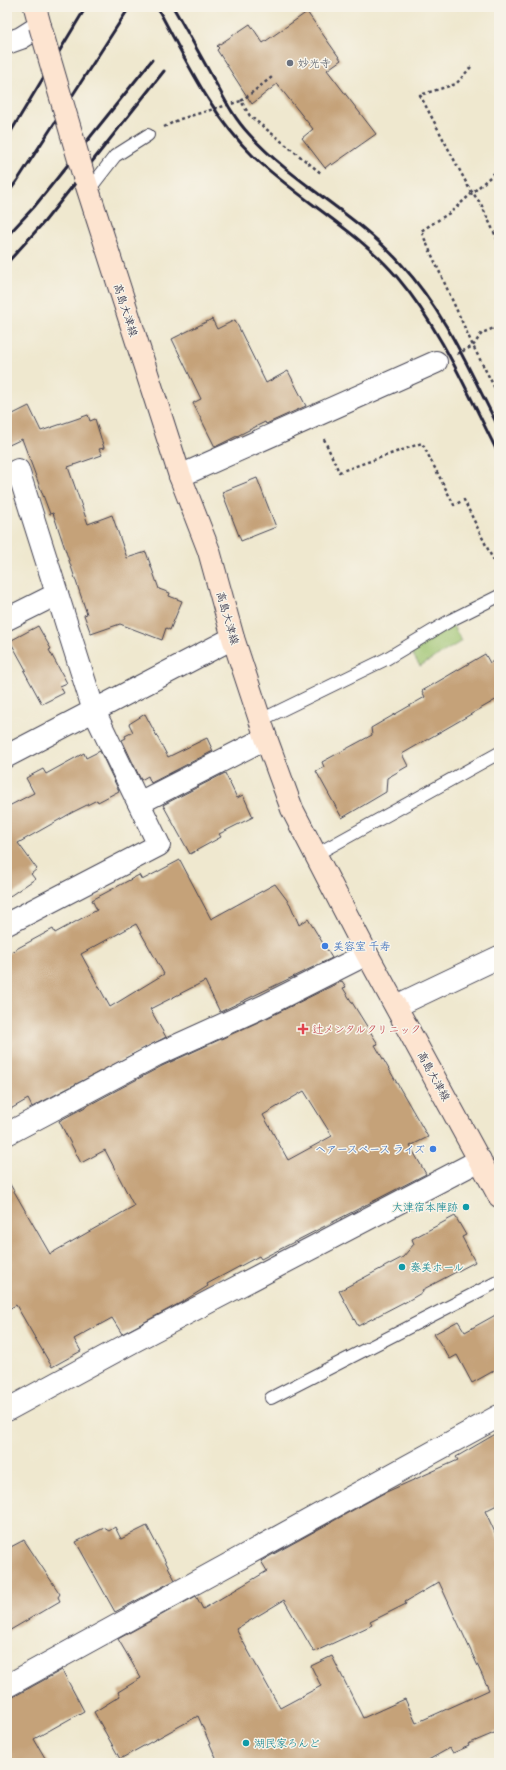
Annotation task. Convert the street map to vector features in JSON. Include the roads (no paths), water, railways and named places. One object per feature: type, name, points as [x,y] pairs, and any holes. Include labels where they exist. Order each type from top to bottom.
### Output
[{"type":"main road","name":"高島大津線","points":[[37,16],[86,184],[180,476],[209,551],[233,638],[263,729],[292,809],[367,954],[499,1196]]},
{"type":"street","points":[[7,43],[20,38],[37,16]]},
{"type":"street","points":[[180,476],[436,362]]},
{"type":"street","points":[[7,476],[18,470],[94,710],[160,845],[7,924]]},
{"type":"street","points":[[7,619],[57,594]]},
{"type":"street","points":[[7,756],[233,638]]},
{"type":"street","points":[[139,803],[263,729]]},
{"type":"street","points":[[7,1134],[156,1055],[264,1006],[367,954]]},
{"type":"street","points":[[396,1006],[499,958]]},
{"type":"street","points":[[7,1410],[141,1337],[480,1160]]},
{"type":"street","points":[[7,1686],[499,1416]]},
{"type":"lane","points":[[86,184],[115,156],[148,135]]},
{"type":"lane","points":[[263,729],[451,620],[499,596]]},
{"type":"lane","points":[[315,855],[499,752]]},
{"type":"lane","points":[[271,1398],[499,1281]]},
{"type":"railway","points":[[7,138],[86,7]]},
{"type":"railway","points":[[157,7],[200,85],[224,123],[238,140],[270,172],[364,244],[397,277],[413,297],[453,363],[499,455]]},
{"type":"railway","points":[[173,7],[229,107],[249,134],[267,152],[305,184],[365,230],[402,265],[417,283],[431,302],[456,343],[499,428]]},
{"type":"railway","points":[[7,194],[17,181],[127,11]]},
{"type":"railway","points":[[7,236],[34,207],[152,60]]},
{"type":"railway","points":[[7,263],[45,221],[164,71]]},
{"type":"place","name":"妙光寺","points":[[290,63]]},
{"type":"place","name":"美容室 千寿","points":[[325,946]]},
{"type":"place","name":"辻メンタルクリニック","points":[[303,1029]]},
{"type":"place","name":"ヘアースペース ライズ","points":[[433,1149]]},
{"type":"place","name":"大津宿本陣跡","points":[[466,1207]]},
{"type":"place","name":"奏美ホール","points":[[402,1267]]},
{"type":"place","name":"湖民家ろんど","points":[[246,1743]]}]
